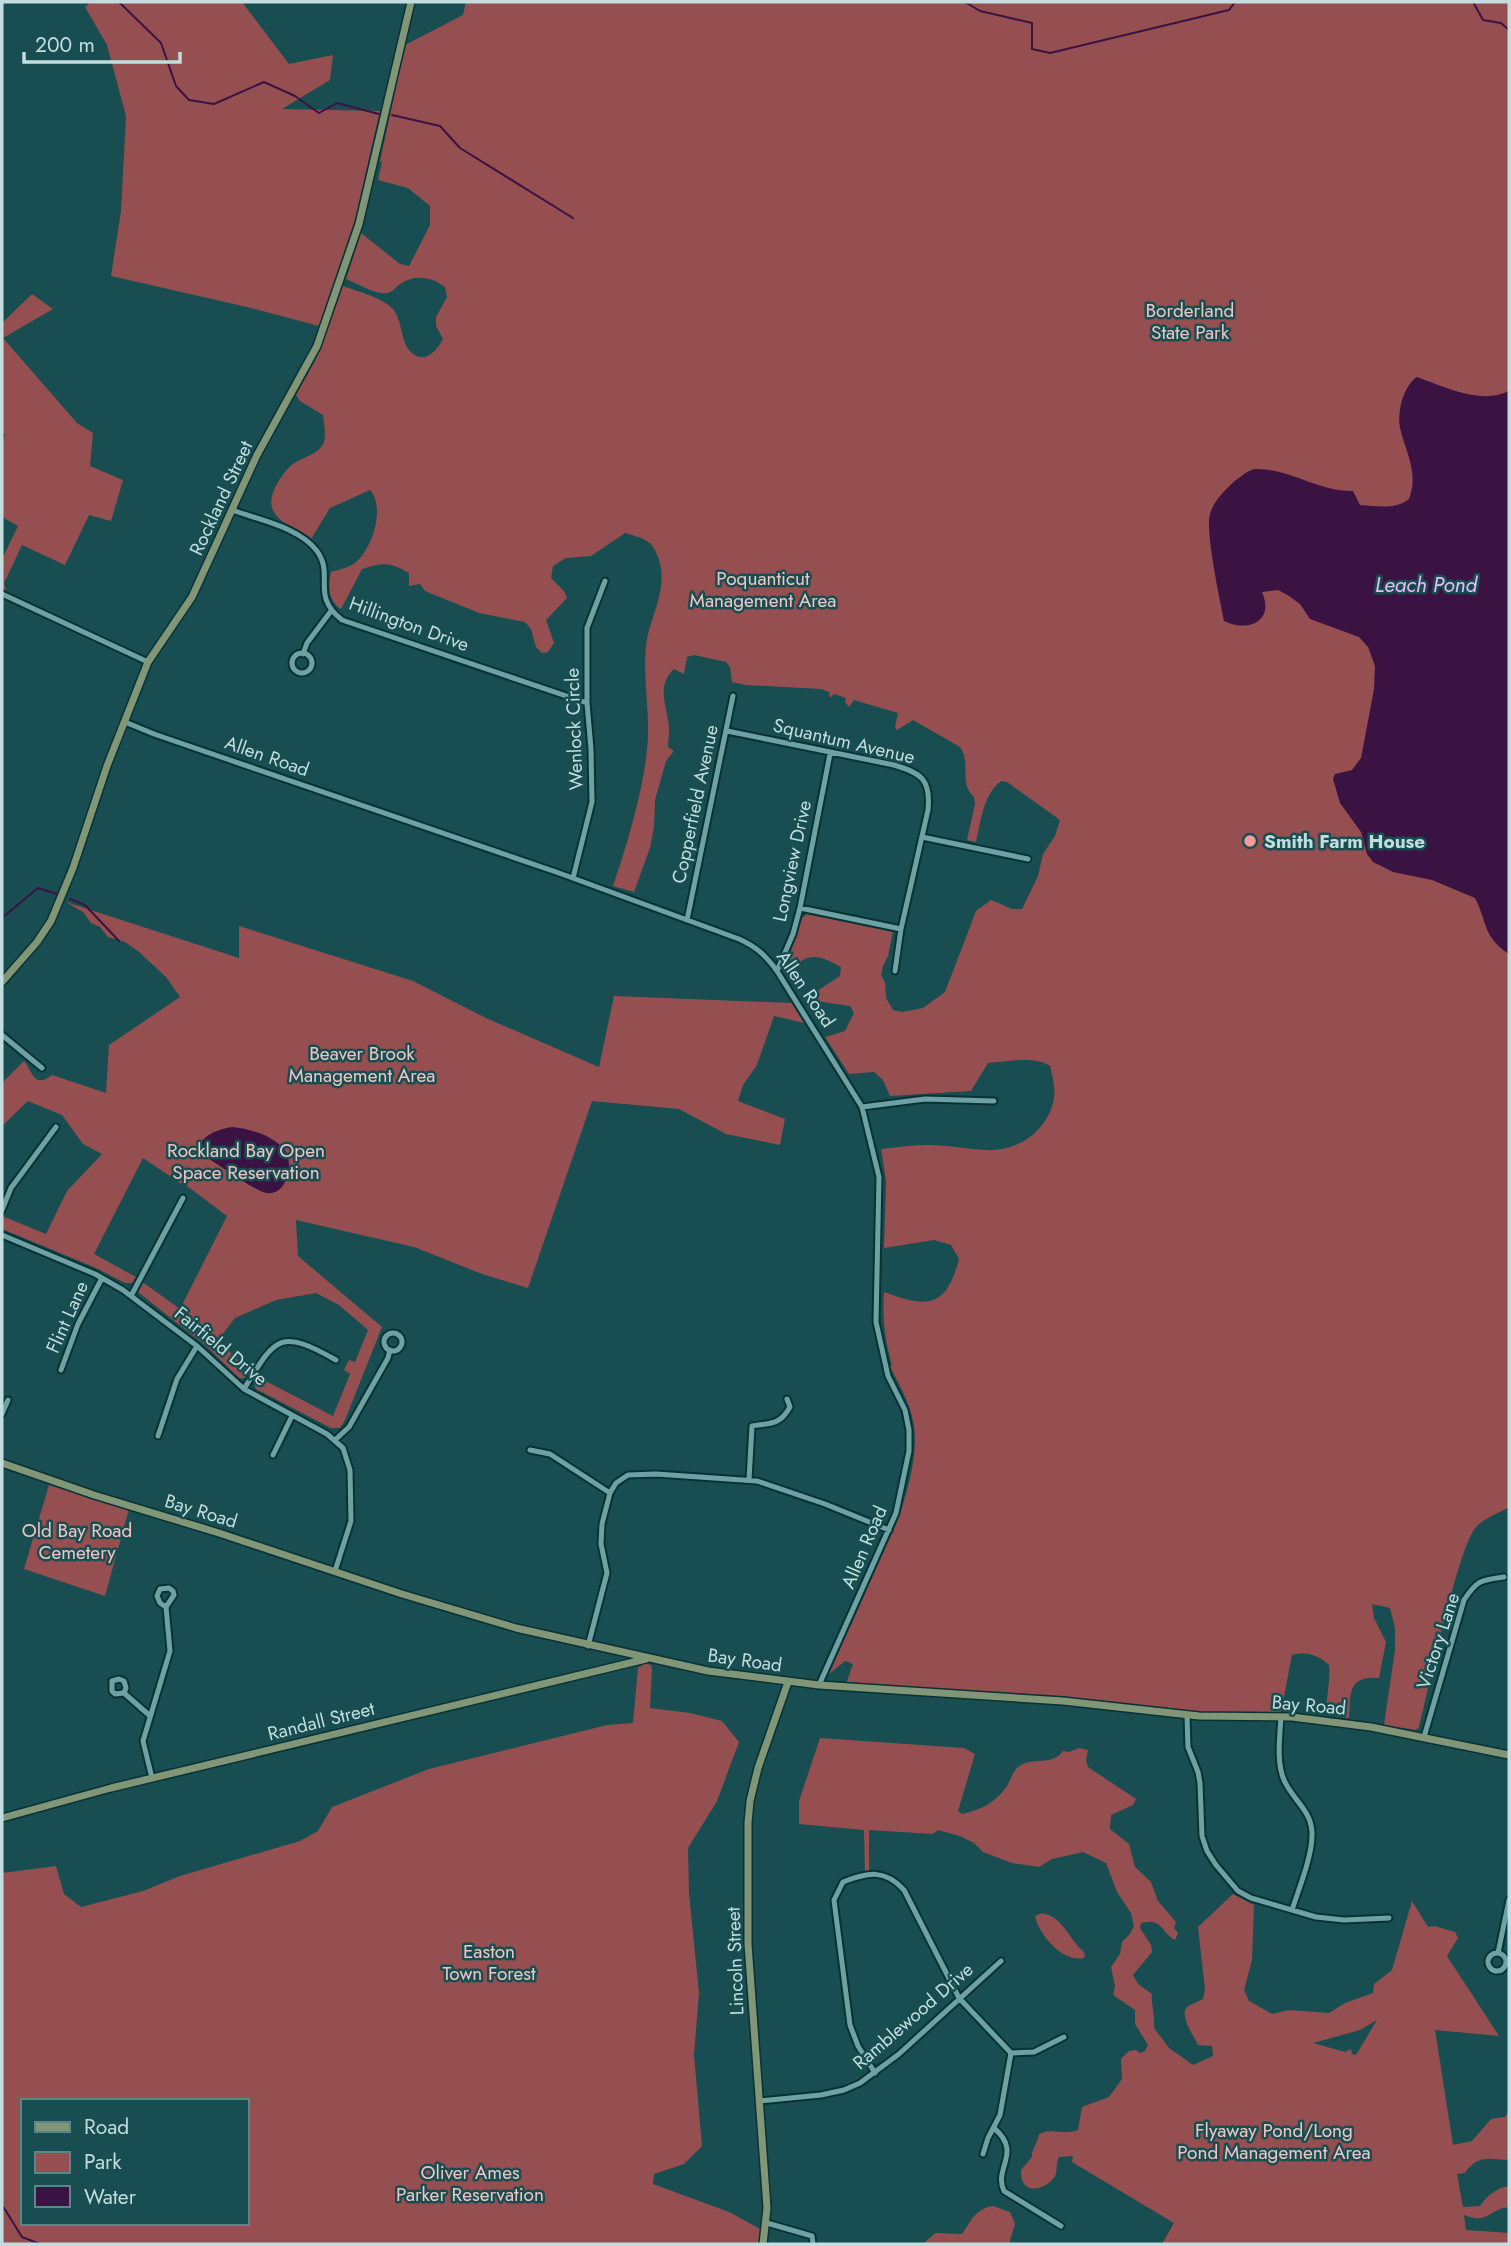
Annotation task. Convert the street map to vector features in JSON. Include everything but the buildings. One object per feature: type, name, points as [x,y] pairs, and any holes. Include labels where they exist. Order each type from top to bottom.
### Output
[{"type":"street","name":"Rockland Street","points":[[2,982],[37,942],[57,909],[148,662],[192,597],[257,455],[307,368],[322,334],[362,215],[411,2]]},
{"type":"street","name":"Hillington Drive","points":[[233,510],[297,534],[309,542],[321,560],[324,598],[331,611],[342,620],[587,703]]},
{"type":"street","name":"Wenlock Circle","points":[[573,878],[592,802],[587,703],[587,628],[605,581]]},
{"type":"street","points":[[2,594],[148,662]]},
{"type":"street","points":[[303,654],[307,643],[331,611]]},
{"type":"street","name":"Copperfield Avenue","points":[[687,920],[733,696]]},
{"type":"street","name":"Allen Road","points":[[125,722],[687,920],[755,947],[776,971],[862,1107],[878,1177],[876,1322],[888,1376],[905,1410],[909,1430],[909,1451],[900,1502],[819,1685]]},
{"type":"street","name":"Squantum Avenue","points":[[727,731],[894,765],[920,776],[929,796],[901,929],[895,971]]},
{"type":"street","name":"Longview Drive","points":[[776,971],[793,934],[800,908],[830,754]]},
{"type":"street","points":[[922,837],[1028,859]]},
{"type":"street","points":[[800,908],[901,929]]},
{"type":"street","points":[[2,1035],[42,1068]]},
{"type":"street","points":[[862,1107],[925,1098],[994,1101]]},
{"type":"street","points":[[2,1210],[11,1188],[56,1127]]},
{"type":"street","points":[[131,1296],[183,1198]]},
{"type":"street","name":"Fairfield Drive","points":[[2,1235],[102,1278],[131,1296],[197,1346],[244,1389],[335,1440]]},
{"type":"street","name":"Flint Lane","points":[[61,1370],[78,1324],[102,1278]]},
{"type":"street","points":[[244,1389],[266,1353],[280,1342],[299,1342],[336,1360]]},
{"type":"street","points":[[158,1436],[177,1380],[197,1346]]},
{"type":"street","points":[[335,1571],[350,1526],[351,1511],[349,1464],[343,1448],[335,1440],[349,1427],[390,1350]]},
{"type":"street","points":[[749,1480],[752,1426],[770,1424],[785,1417],[790,1406],[787,1399]]},
{"type":"street","points":[[2,1414],[8,1400]]},
{"type":"street","points":[[273,1455],[292,1416]]},
{"type":"street","points":[[530,1450],[550,1454],[610,1493]]},
{"type":"street","name":"Bay Road","points":[[2,1463],[509,1626],[708,1671],[819,1685],[1063,1701],[1187,1715],[1281,1716],[1337,1722],[1509,1755]]},
{"type":"street","points":[[588,1646],[607,1573],[601,1544],[602,1524],[610,1493],[622,1478],[636,1473],[749,1480],[815,1500],[888,1530]]},
{"type":"street","name":"Victory Lane","points":[[1424,1737],[1464,1600],[1473,1586],[1482,1580],[1504,1577]]},
{"type":"street","points":[[152,1778],[143,1741],[170,1651],[166,1607]]},
{"type":"street","name":"Randall Street","points":[[2,1818],[152,1778],[648,1658]]},
{"type":"street","name":"Lincoln Street","points":[[763,2244],[767,2223],[748,1944],[748,1823],[758,1768],[788,1682]]},
{"type":"street","points":[[124,1693],[149,1715]]},
{"type":"street","points":[[1187,1715],[1188,1747],[1198,1772],[1200,1824],[1208,1851],[1240,1892],[1248,1898],[1316,1917],[1344,1920],[1389,1918]]},
{"type":"street","points":[[1281,1716],[1281,1772],[1290,1792],[1307,1812],[1312,1830],[1311,1844],[1292,1910]]},
{"type":"street","points":[[875,2073],[858,2046],[850,2025],[834,1900],[843,1882],[869,1875],[883,1875],[894,1880],[904,1891],[959,1998],[1011,2053],[1034,2052],[1064,2038]]},
{"type":"street","points":[[1498,1953],[1509,1900]]},
{"type":"street","name":"Ramblewood Drive","points":[[759,2101],[821,2095],[860,2083],[899,2054],[1001,1961]]},
{"type":"street","points":[[983,2154],[1000,2115],[1011,2053]]},
{"type":"street","points":[[994,2128],[1008,2146],[1002,2183],[1004,2191],[1061,2226]]},
{"type":"street","points":[[767,2223],[812,2236],[813,2244]]},
{"type":"green space","points":[[91,2],[242,2],[289,64],[333,55],[330,80],[282,109],[380,111],[355,220],[319,326],[111,276],[121,211],[126,116],[107,45],[85,7]]},
{"type":"green space","name":"Borderland State Park","points":[[466,2],[1509,2],[1509,1507],[1480,1523],[1469,1538],[1444,1620],[1419,1727],[1416,1730],[1384,1725],[1395,1650],[1395,1628],[1390,1608],[1372,1604],[1374,1618],[1386,1642],[1379,1678],[1369,1678],[1356,1683],[1351,1694],[1349,1718],[1327,1715],[1329,1665],[1317,1656],[1307,1654],[1292,1655],[1281,1712],[1203,1712],[1047,1695],[846,1684],[853,1664],[845,1661],[829,1674],[897,1522],[914,1459],[915,1433],[911,1414],[890,1366],[892,1365],[884,1320],[884,1292],[912,1301],[933,1300],[948,1288],[959,1259],[951,1245],[934,1240],[884,1248],[886,1181],[881,1149],[930,1145],[984,1150],[1008,1148],[1029,1138],[1038,1130],[1051,1110],[1055,1090],[1050,1066],[1037,1061],[1020,1060],[988,1063],[971,1091],[890,1096],[883,1080],[874,1072],[849,1074],[825,1037],[845,1031],[854,1013],[850,1006],[809,1000],[817,991],[840,976],[841,967],[814,957],[802,960],[790,971],[785,968],[802,918],[807,914],[893,931],[881,975],[885,982],[886,998],[893,1010],[902,1012],[923,1008],[945,992],[976,911],[991,900],[1012,909],[1022,909],[1038,876],[1043,854],[1055,836],[1060,820],[1007,782],[1001,781],[986,801],[976,842],[967,840],[975,804],[967,785],[965,760],[960,747],[913,720],[897,730],[895,727],[898,713],[854,700],[849,707],[845,702],[846,698],[834,694],[830,698],[829,692],[821,689],[732,682],[730,667],[726,662],[694,655],[687,657],[684,674],[674,669],[665,683],[668,747],[674,751],[666,761],[655,800],[650,848],[634,892],[613,886],[635,812],[647,754],[646,651],[661,582],[659,559],[651,544],[625,533],[591,556],[566,558],[553,566],[551,578],[567,598],[546,620],[554,643],[548,652],[542,653],[536,647],[531,629],[525,622],[479,613],[425,591],[420,584],[409,586],[409,573],[392,565],[382,564],[362,569],[341,609],[334,602],[329,588],[331,572],[350,566],[365,551],[377,518],[375,498],[370,490],[330,508],[311,539],[281,520],[272,508],[271,500],[287,469],[319,450],[324,442],[323,415],[300,401],[296,395],[315,361],[343,286],[376,298],[393,309],[406,346],[414,355],[429,355],[443,339],[436,326],[436,317],[447,297],[445,287],[429,279],[412,279],[391,292],[382,293],[346,279],[361,233],[400,264],[409,266],[430,225],[430,206],[408,188],[378,180],[380,161],[405,45],[463,15]]},
{"type":"green space","points":[[32,294],[53,309],[3,338],[77,423],[93,433],[90,466],[123,480],[111,521],[89,515],[65,565],[22,545],[4,583],[6,590],[2,588],[2,559],[18,526],[2,517],[2,439],[5,435],[2,432],[2,323]]},
{"type":"green space","points":[[66,902],[239,958],[239,926],[413,981],[486,1018],[599,1067],[614,996],[792,1003],[804,1023],[774,1016],[757,1065],[743,1085],[738,1101],[785,1119],[780,1145],[726,1134],[679,1109],[592,1101],[528,1288],[482,1274],[414,1247],[296,1220],[298,1256],[382,1327],[345,1420],[340,1428],[331,1428],[256,1389],[253,1381],[256,1376],[333,1416],[350,1374],[344,1370],[349,1360],[355,1362],[368,1330],[339,1305],[316,1293],[276,1300],[235,1318],[218,1340],[250,1372],[245,1378],[239,1378],[206,1346],[138,1292],[141,1281],[180,1309],[227,1216],[143,1158],[94,1254],[136,1277],[132,1283],[125,1283],[94,1267],[2,1229],[2,1216],[46,1234],[67,1191],[102,1154],[83,1144],[62,1115],[28,1101],[2,1126],[2,1083],[24,1061],[38,1080],[52,1075],[106,1093],[109,1045],[180,997],[166,977],[138,951],[125,942],[108,937],[100,927],[91,923],[83,912]]},
{"type":"green space","name":"Old Bay Road Cemetery","points":[[49,1485],[129,1509],[105,1596],[24,1569]]},
{"type":"green space","name":"Easton Town Forest","points":[[641,1663],[651,1665],[650,1708],[690,1713],[722,1721],[739,1742],[717,1801],[688,1848],[689,1893],[699,1993],[694,2055],[702,2146],[684,2164],[654,2174],[653,2184],[729,2212],[764,2231],[759,2244],[2,2244],[2,1873],[56,1866],[64,1894],[81,1907],[143,1891],[180,1876],[300,1841],[318,1831],[332,1807],[429,1769],[607,1725],[633,1723],[638,1667],[641,1667]]},
{"type":"green space","name":"Flyaway Pond/Long Pond Management Area","points":[[820,1738],[964,1748],[975,1754],[958,1811],[962,1814],[992,1801],[1023,1764],[1050,1760],[1063,1751],[1079,1748],[1088,1750],[1088,1767],[1136,1799],[1133,1805],[1111,1815],[1110,1829],[1129,1844],[1135,1867],[1151,1882],[1158,1901],[1176,1922],[1174,1928],[1178,1933],[1175,1940],[1158,1924],[1141,1923],[1140,1928],[1151,1945],[1152,1952],[1133,1975],[1138,1984],[1152,1994],[1154,2028],[1169,2048],[1193,2065],[1213,2056],[1212,2046],[1198,2045],[1185,2015],[1187,2007],[1203,1999],[1205,1990],[1198,1927],[1233,1894],[1254,1905],[1252,1960],[1244,1990],[1249,2001],[1272,2014],[1289,2010],[1329,2013],[1345,2003],[1373,1993],[1374,1984],[1392,1970],[1412,1901],[1428,1927],[1435,1926],[1455,1932],[1458,1938],[1447,1956],[1499,2036],[1435,2030],[1453,2145],[1472,2141],[1491,2119],[1505,2117],[1509,2110],[1509,2160],[1479,2160],[1465,2173],[1457,2174],[1463,2207],[1480,2206],[1500,2188],[1509,2186],[1509,2207],[1484,2217],[1472,2218],[1464,2215],[1466,2230],[1509,2233],[1509,2244],[1162,2244],[1174,2223],[1072,2162],[1073,2156],[1059,2157],[1056,2174],[1046,2185],[1035,2189],[1026,2186],[1021,2170],[1032,2157],[1039,2134],[1078,2130],[1082,2107],[1109,2097],[1122,2079],[1121,2059],[1129,2051],[1145,2051],[1148,2045],[1135,2024],[1135,2010],[1113,1995],[1115,1986],[1111,1967],[1120,1954],[1122,1942],[1134,1926],[1131,1913],[1117,1892],[1106,1863],[1083,1852],[1052,1859],[1039,1867],[1012,1863],[983,1852],[974,1843],[960,1836],[938,1830],[933,1834],[869,1830],[869,1872],[865,1873],[864,1830],[799,1824],[799,1801]],"holes":[[[1377,2020],[1356,2055],[1352,2054],[1351,2049],[1345,2052],[1313,2043],[1360,2030]]]},
{"type":"green space","points":[[1042,1913],[1063,1926],[1085,1954],[1084,1958],[1068,1956],[1053,1946],[1037,1923],[1035,1916]]},
{"type":"green space","points":[[993,2206],[1010,2212],[1015,2224],[1009,2244],[923,2244],[935,2233],[962,2234],[978,2212]]},
{"type":"water","name":"Leach Pond","points":[[1417,377],[1451,390],[1475,395],[1498,395],[1509,391],[1509,954],[1490,935],[1475,898],[1432,880],[1393,872],[1373,862],[1367,854],[1361,832],[1340,803],[1333,779],[1335,774],[1352,770],[1361,758],[1374,689],[1375,666],[1368,647],[1359,637],[1310,619],[1300,604],[1278,590],[1262,592],[1265,610],[1257,622],[1242,626],[1224,621],[1214,566],[1209,523],[1212,509],[1228,487],[1253,470],[1271,470],[1329,488],[1353,491],[1360,505],[1392,506],[1409,499],[1413,480],[1399,415],[1405,393]]},
{"type":"water","points":[[232,1127],[259,1133],[282,1147],[289,1160],[289,1168],[285,1183],[280,1189],[267,1193],[261,1191],[196,1151],[210,1134]]},
{"type":"waterway","points":[[119,2],[161,43],[176,86],[189,100],[214,104],[264,82],[295,96],[319,113],[337,103],[379,114]]},
{"type":"waterway","points":[[965,2],[980,11],[1032,23],[1032,49],[1050,53],[1229,10],[1235,2]]},
{"type":"waterway","points":[[1473,2],[1483,20],[1501,23],[1509,30]]},
{"type":"waterway","points":[[392,115],[440,126],[460,148],[573,218]]},
{"type":"waterway","points":[[2,918],[38,888],[57,894]]},
{"type":"waterway","points":[[70,899],[85,905],[119,941]]},
{"type":"waterway","points":[[2,2207],[22,2237],[40,2244]]},
{"type":"place","name":"Smith Farm House","points":[[1250,841]]},
{"type":"park label","name":"Poquanticut Management Area","points":[[763,589]]},
{"type":"park label","name":"Beaver Brook Management Area","points":[[362,1064]]},
{"type":"park label","name":"Rockland Bay Open Space Reservation","points":[[246,1161]]},
{"type":"park label","name":"Oliver Ames Parker Reservation","points":[[470,2183]]}]
